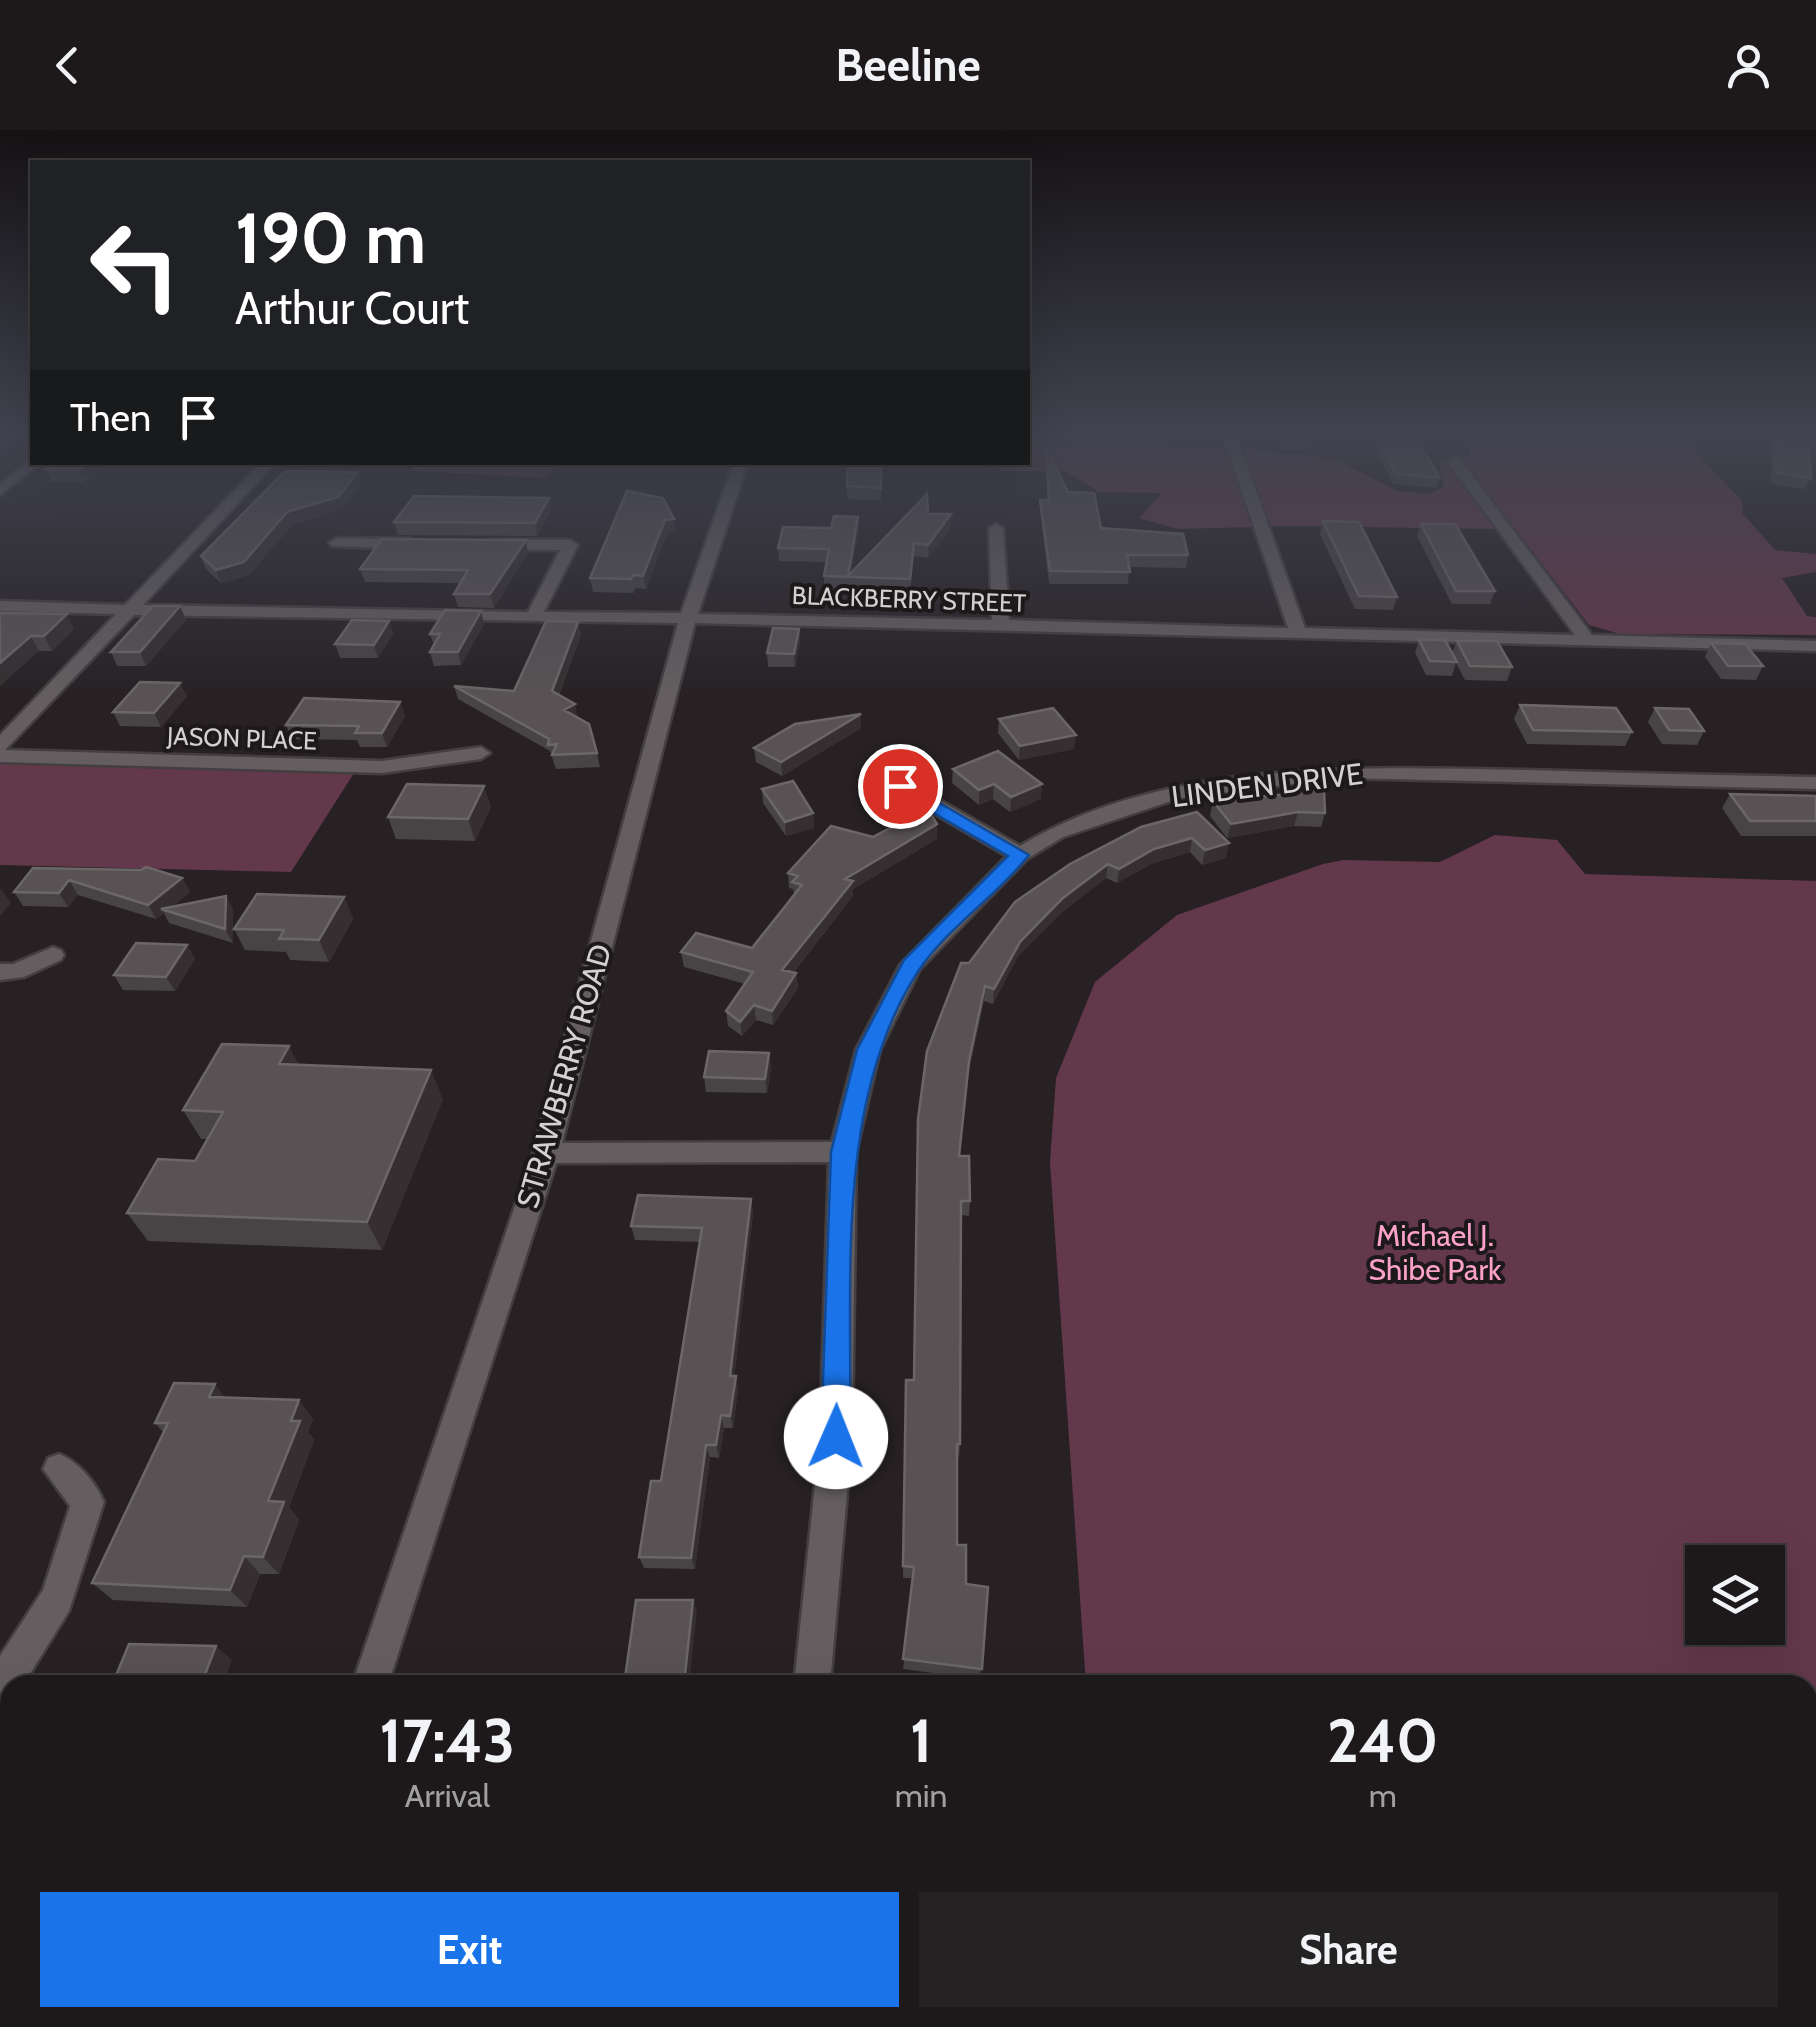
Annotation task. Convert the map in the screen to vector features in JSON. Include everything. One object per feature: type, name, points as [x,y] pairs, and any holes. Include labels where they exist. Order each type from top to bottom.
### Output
[{"type":"street","points":[[0,746],[211,524]]},
{"type":"street","name":"STRAWBERRY ROAD","points":[[373,1675],[546,1153],[688,618],[720,524]]},
{"type":"street","points":[[1260,524],[1298,634]]},
{"type":"street","points":[[1501,524],[1588,641]]},
{"type":"street","points":[[996,528],[1000,628]]},
{"type":"street","points":[[337,543],[434,544]]},
{"type":"street","points":[[473,544],[570,545],[534,616]]},
{"type":"street","name":"BLACKBERRY STREET","points":[[0,606],[688,618],[1816,646]]},
{"type":"street","name":"JASON PLACE","points":[[0,756],[382,767],[481,753]]},
{"type":"street","name":"LINDEN DRIVE","points":[[813,1675],[836,1437],[843,1152],[868,1050],[911,965],[1020,855],[1056,833],[1178,792],[1344,772],[1816,783]]},
{"type":"street","points":[[900,786],[1020,855]]},
{"type":"street","points":[[0,972],[16,972],[53,955]]},
{"type":"street","points":[[546,1153],[843,1152]]},
{"type":"street","points":[[8,1675],[57,1600],[88,1502],[59,1469]]},
{"type":"green space","points":[[1159,524],[1751,524],[1775,550],[1816,554],[1816,572],[1782,578],[1807,616],[1816,617],[1816,635],[1620,634],[1589,625],[1518,533],[1494,529],[1178,529]]},
{"type":"green space","points":[[0,762],[356,770],[291,872],[0,865]]},
{"type":"green space","name":"Michael J. Shibe Park","points":[[1495,835],[1557,840],[1585,874],[1816,881],[1816,1675],[1085,1675],[1050,1162],[1056,1078],[1095,982],[1177,915],[1343,860],[1440,862]]},
{"type":"building","points":[[233,524],[277,524],[244,562],[216,570],[201,556]]},
{"type":"building","points":[[613,524],[664,524],[643,576],[590,578]]},
{"type":"building","points":[[832,524],[857,524],[848,576],[899,524],[944,524],[928,545],[914,543],[910,579],[824,576],[829,549],[778,548],[783,527],[831,528]]},
{"type":"building","points":[[1043,524],[1100,524],[1101,528],[1183,534],[1188,555],[1127,555],[1130,572],[1050,571]]},
{"type":"building","points":[[1324,524],[1360,524],[1397,597],[1359,596]]},
{"type":"building","points":[[1421,524],[1455,524],[1495,591],[1456,591]]},
{"type":"building","points":[[382,539],[526,540],[490,594],[454,594],[468,570],[360,569]]},
{"type":"building","points":[[153,606],[180,606],[140,652],[111,652]]},
{"type":"building","points":[[445,610],[481,611],[458,652],[430,652],[440,634],[430,634]]},
{"type":"building","points":[[0,613],[67,614],[44,636],[31,636],[0,663]]},
{"type":"building","points":[[352,620],[389,621],[374,645],[335,644]]},
{"type":"building","points":[[546,621],[578,622],[552,691],[575,704],[564,710],[589,724],[597,753],[552,755],[557,744],[548,745],[549,739],[454,686],[514,691]]},
{"type":"building","points":[[773,628],[799,629],[794,654],[767,653]]},
{"type":"building","points":[[1419,640],[1445,640],[1457,662],[1430,661]]},
{"type":"building","points":[[1457,641],[1497,641],[1512,667],[1470,666]]},
{"type":"building","points":[[1711,643],[1745,644],[1763,666],[1728,666]]},
{"type":"building","points":[[140,682],[180,683],[154,713],[113,712]]},
{"type":"building","points":[[304,698],[400,702],[382,733],[355,733],[359,726],[286,725]]},
{"type":"building","points":[[1520,705],[1616,708],[1632,732],[1533,730]]},
{"type":"building","points":[[1053,708],[1076,735],[1020,746],[999,719]]},
{"type":"building","points":[[1655,708],[1689,709],[1704,731],[1669,730]]},
{"type":"building","points":[[861,714],[781,762],[754,748],[795,724]]},
{"type":"building","points":[[998,751],[1042,784],[1011,797],[994,784],[979,790],[953,769]]},
{"type":"building","points":[[793,781],[813,813],[785,822],[762,789]]},
{"type":"building","points":[[407,784],[484,786],[468,819],[388,817]]},
{"type":"building","points":[[1286,791],[1324,791],[1325,813],[1298,812],[1231,824],[1213,801],[1288,794]]},
{"type":"building","points":[[1730,794],[1816,796],[1816,821],[1750,821]]},
{"type":"building","points":[[927,808],[937,824],[845,879],[853,881],[782,970],[796,973],[772,1011],[754,1005],[740,1022],[726,1011],[753,972],[681,952],[696,933],[752,948],[802,885],[792,882],[798,876],[788,873],[831,826],[873,837]]},
{"type":"building","points":[[1197,812],[1229,843],[1205,850],[1192,838],[1154,849],[1119,869],[1108,864],[1063,898],[1020,942],[994,989],[985,986],[969,1061],[959,1156],[969,1156],[970,1201],[961,1201],[957,1444],[957,1545],[966,1545],[966,1584],[988,1587],[982,1669],[903,1659],[914,1567],[903,1566],[906,1380],[914,1380],[918,1119],[927,1051],[961,963],[969,963],[1015,902],[1070,864],[1141,827]]},
{"type":"building","points":[[146,867],[182,878],[148,905],[69,880],[59,893],[14,892],[33,868]]},
{"type":"building","points":[[257,894],[344,897],[319,940],[279,939],[284,930],[234,929]]},
{"type":"building","points":[[226,896],[225,929],[161,909]]},
{"type":"building","points":[[136,943],[187,945],[166,977],[114,975]]},
{"type":"building","points":[[222,1044],[289,1046],[279,1064],[431,1070],[367,1222],[127,1213],[158,1159],[195,1161],[223,1112],[183,1110]]},
{"type":"building","points":[[709,1051],[769,1053],[765,1079],[704,1077]]},
{"type":"building","points":[[638,1195],[751,1199],[730,1376],[736,1376],[730,1416],[721,1415],[716,1445],[706,1445],[691,1558],[639,1557],[651,1481],[661,1481],[702,1228],[631,1226]]},
{"type":"building","points":[[174,1383],[215,1384],[209,1397],[299,1400],[291,1421],[300,1421],[268,1501],[284,1502],[263,1557],[244,1556],[230,1590],[92,1583],[168,1423],[155,1423]]},
{"type":"building","points":[[636,1600],[693,1600],[685,1675],[625,1675]]},
{"type":"building","points":[[129,1644],[216,1646],[205,1675],[116,1675]]},
{"type":"route","points":[[836,1437],[843,1152],[868,1050],[911,965],[1020,855],[900,786]]}]
